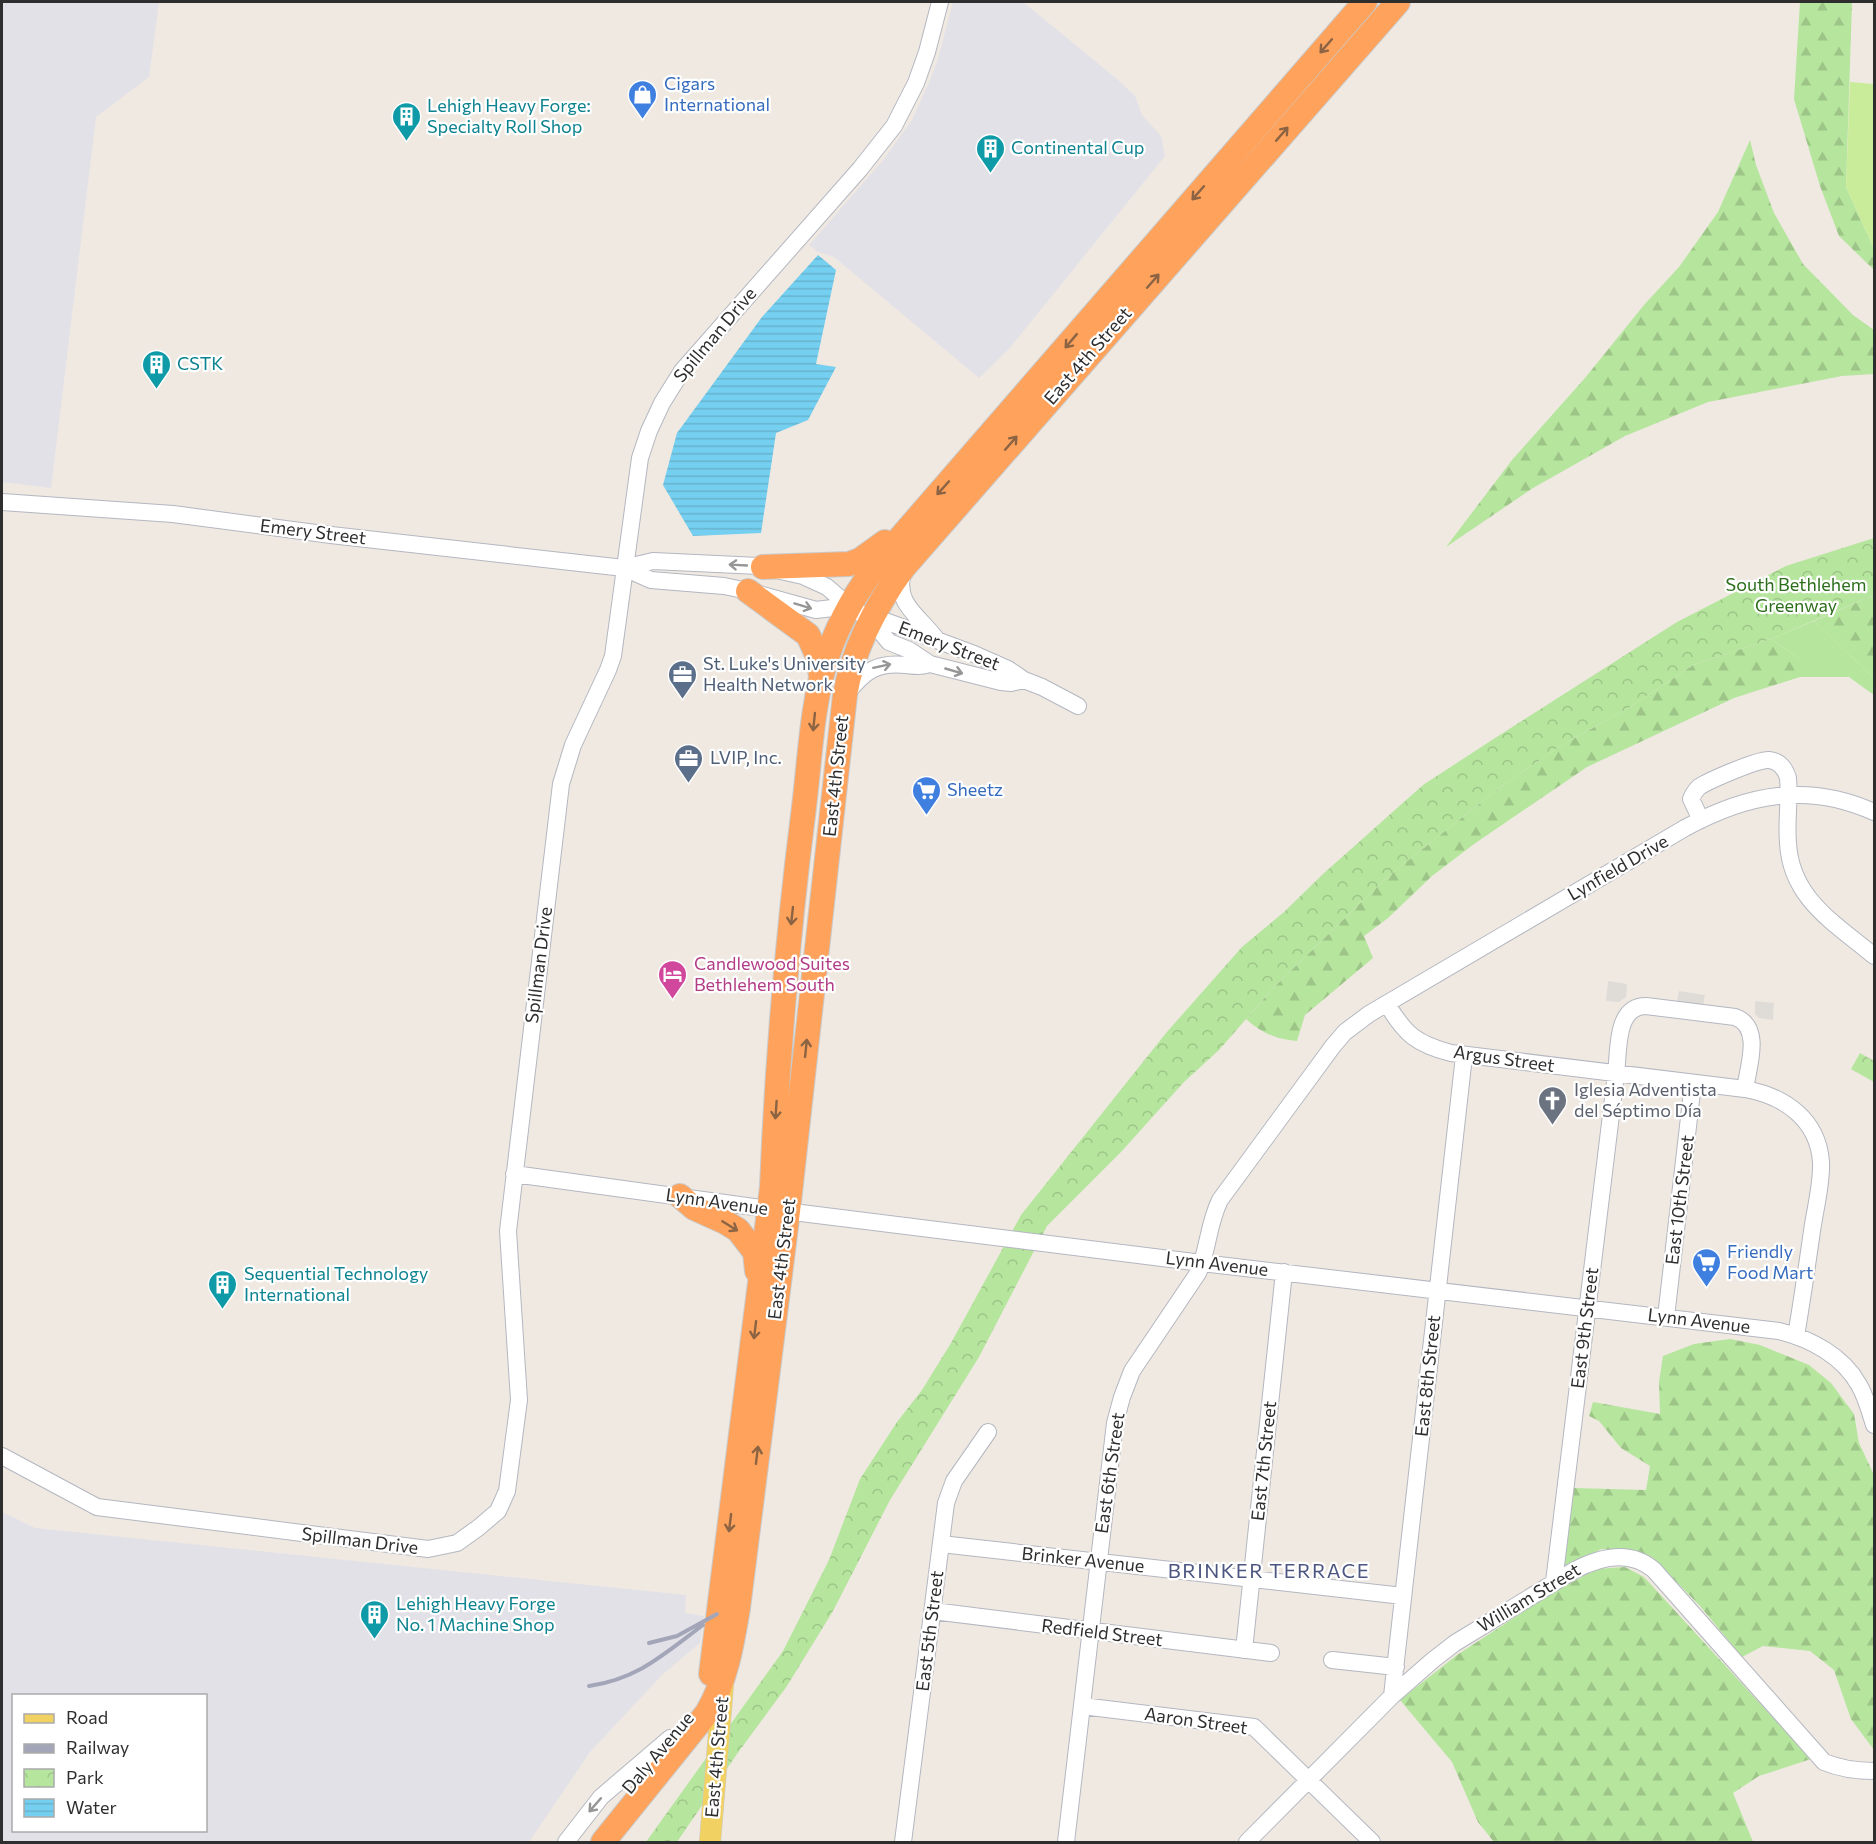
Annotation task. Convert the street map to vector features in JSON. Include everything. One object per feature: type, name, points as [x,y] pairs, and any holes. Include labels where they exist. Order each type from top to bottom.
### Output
[{"type":"highway","name":"East 4th Street","points":[[719,1663],[730,1654],[730,1602],[760,1290],[779,1210],[789,941],[815,712],[827,656],[849,606],[872,571],[1365,2]]},
{"type":"highway","name":"East 4th Street","points":[[719,1663],[717,1627],[742,1575],[779,1210],[845,695],[871,620],[904,567],[1398,2]]},
{"type":"highway","points":[[763,567],[849,564],[868,555],[915,519]]},
{"type":"highway","points":[[748,591],[807,635],[818,657],[821,680]]},
{"type":"highway","points":[[680,1196],[694,1208],[731,1226],[747,1240],[755,1252],[760,1290]]},
{"type":"highway","name":"Daly Avenue","points":[[584,1842],[703,1696],[711,1673],[719,1663]]},
{"type":"highway","name":"Daly Avenue","points":[[603,1842],[707,1713],[718,1693],[719,1663]]},
{"type":"main road","name":"East 4th Street","points":[[710,1842],[720,1734],[719,1663]]},
{"type":"street","name":"Spillman Drive","points":[[2,1456],[98,1507],[428,1549],[458,1543],[498,1511],[507,1491],[519,1400],[508,1231],[561,784],[573,745],[613,656],[640,458],[662,403],[682,371],[860,169],[894,126],[916,83],[940,2]]},
{"type":"street","name":"Emery Street","points":[[2,502],[173,514],[331,535],[624,568],[651,580],[724,586],[816,610],[849,606]]},
{"type":"street","name":"Emery Street","points":[[624,568],[653,561],[763,567],[803,576],[827,587],[849,606],[871,620],[889,642],[909,650],[930,664],[1001,682],[1011,683],[1024,680]]},
{"type":"street","points":[[904,567],[900,582],[902,598],[937,640]]},
{"type":"street","name":"Emery Street","points":[[871,620],[888,622],[1008,669],[1024,680],[1078,706]]},
{"type":"street","points":[[845,695],[870,669],[891,664],[923,666],[930,664]]},
{"type":"street","points":[[1701,820],[1691,799],[1696,790],[1704,784],[1757,762],[1769,760],[1782,767],[1788,778],[1788,852],[1797,882],[1817,908],[1875,956]]},
{"type":"street","name":"Lynfield Drive","points":[[1383,1006],[1701,820],[1748,801],[1789,795],[1827,797],[1853,803],[1875,812]]},
{"type":"street","name":"Argus Street","points":[[1383,1006],[1411,1036],[1434,1048],[1464,1056],[1745,1089],[1770,1095],[1798,1112],[1812,1130],[1820,1153],[1820,1178],[1796,1336]]},
{"type":"street","name":"East 6th Street","points":[[1066,1842],[1115,1423],[1126,1384],[1140,1357],[1195,1278],[1202,1263],[1210,1223],[1225,1191],[1333,1046],[1352,1027],[1383,1006]]},
{"type":"street","name":"East 9th Street","points":[[1554,1582],[1616,1074],[1625,1017],[1632,1009],[1646,1006],[1736,1017],[1744,1021],[1752,1037],[1745,1089]]},
{"type":"street","name":"East 8th Street","points":[[1392,1696],[1464,1056]]},
{"type":"street","name":"East 10th Street","points":[[1666,1317],[1693,1083]]},
{"type":"street","name":"Lynn Avenue","points":[[514,1174],[1202,1263],[1767,1329],[1796,1336],[1822,1348],[1848,1370],[1860,1387],[1875,1425]]},
{"type":"street","name":"East 7th Street","points":[[1244,1650],[1284,1272]]},
{"type":"street","name":"East 5th Street","points":[[903,1842],[946,1503],[951,1486],[988,1432]]},
{"type":"street","name":"Brinker Avenue","points":[[941,1544],[1404,1596]]},
{"type":"street","name":"William Street","points":[[1247,1842],[1392,1696],[1455,1643],[1554,1582],[1587,1564],[1610,1557],[1630,1558],[1646,1563],[1665,1581],[1824,1762],[1841,1769],[1875,1770]]},
{"type":"street","name":"Redfield Street","points":[[933,1611],[1271,1653]]},
{"type":"street","points":[[1332,1660],[1396,1667]]},
{"type":"street","name":"Aaron Street","points":[[1082,1706],[1254,1727],[1372,1842]]},
{"type":"street","points":[[566,1842],[601,1797],[670,1738]]},
{"type":"shaded area","points":[[2,2],[159,2],[149,77],[96,117],[51,488],[2,482]]},
{"type":"shaded area","points":[[953,2],[1023,2],[1135,96],[1142,115],[1161,136],[1165,156],[1009,349],[979,378],[834,257],[818,252],[809,245],[884,159],[912,120],[938,59]]},
{"type":"shaded area","points":[[1608,981],[1627,984],[1626,997],[1619,1002],[1606,1001]]},
{"type":"shaded area","points":[[1679,991],[1705,995],[1703,1005],[1701,1007],[1679,1003],[1677,1001]]},
{"type":"shaded area","points":[[1755,1001],[1774,1003],[1773,1020],[1759,1018],[1755,1014]]},
{"type":"shaded area","points":[[2,1512],[35,1528],[686,1595],[685,1613],[704,1616],[700,1643],[662,1675],[590,1752],[529,1842],[2,1842]]},
{"type":"green space","points":[[1800,2],[1852,2],[1846,187],[1874,249],[1874,270],[1839,236],[1820,186],[1794,99]]},
{"type":"green space","points":[[1850,82],[1874,84],[1874,249],[1846,187]]},
{"type":"green space","points":[[1750,140],[1756,165],[1774,213],[1803,264],[1853,315],[1874,330],[1874,374],[1842,376],[1708,402],[1625,436],[1533,488],[1446,547],[1512,460],[1679,267],[1718,212]]},
{"type":"green space","name":"South Bethlehem Greenway","points":[[1874,538],[1874,595],[1771,639],[1693,665],[1630,707],[1562,745],[1499,788],[1386,878],[1273,988],[1219,1050],[1184,1082],[1121,1152],[1047,1226],[979,1357],[890,1500],[833,1611],[787,1686],[677,1842],[646,1842],[783,1651],[829,1560],[860,1479],[897,1422],[922,1390],[951,1343],[1021,1215],[1166,1033],[1242,947],[1284,912],[1423,785],[1492,740],[1677,622],[1786,566]]},
{"type":"green space","points":[[1874,595],[1874,678],[1814,621]]},
{"type":"green space","points":[[1814,621],[1874,678],[1874,695],[1849,677],[1800,677],[1800,659],[1771,639]]},
{"type":"green space","points":[[1771,639],[1800,659],[1800,677],[1734,698],[1587,767],[1474,844],[1432,876],[1388,918],[1364,936],[1373,958],[1305,1015],[1297,1041],[1269,1034],[1246,1019],[1273,988],[1386,878],[1499,788],[1562,745],[1630,707],[1693,665]]},
{"type":"green space","points":[[1860,1053],[1874,1061],[1874,1082],[1851,1069]]},
{"type":"green space","points":[[1730,1339],[1760,1345],[1809,1365],[1831,1383],[1854,1414],[1859,1443],[1874,1475],[1874,1750],[1851,1719],[1834,1670],[1810,1651],[1763,1646],[1742,1657],[1700,1606],[1652,1557],[1624,1550],[1601,1549],[1562,1570],[1573,1488],[1646,1490],[1650,1466],[1621,1448],[1599,1421],[1589,1416],[1593,1402],[1660,1414],[1659,1382],[1663,1356],[1694,1344]]},
{"type":"green space","points":[[1625,1567],[1644,1577],[1811,1759],[1759,1776],[1733,1793],[1753,1842],[1494,1842],[1478,1822],[1452,1762],[1400,1700],[1457,1655],[1555,1591],[1597,1569]]},
{"type":"water","points":[[818,255],[836,270],[816,364],[836,367],[808,420],[776,433],[761,533],[693,536],[663,485],[677,433],[762,317]]},
{"type":"railway","points":[[649,1643],[677,1636],[717,1614]]},
{"type":"railway","points":[[589,1686],[622,1678],[650,1664],[703,1625]]},
{"type":"place","name":"Cigars International","points":[[643,120]]},
{"type":"place","name":"Lehigh Heavy Forge: Specialty Roll Shop","points":[[406,142]]},
{"type":"place","name":"Continental Cup","points":[[990,174]]},
{"type":"place","name":"CSTK","points":[[156,390]]},
{"type":"place","name":"St. Luke's University Health Network","points":[[682,700]]},
{"type":"place","name":"LVIP, Inc.","points":[[689,784]]},
{"type":"place","name":"Sheetz","points":[[926,816]]},
{"type":"place","name":"Candlewood Suites Bethlehem South","points":[[673,1000]]},
{"type":"place","name":"Iglesia Adventista del Séptimo Día","points":[[1553,1126]]},
{"type":"place","name":"Friendly Food Mart","points":[[1706,1288]]},
{"type":"place","name":"Sequential Technology International","points":[[223,1310]]},
{"type":"place","name":"Lehigh Heavy Forge No. 1 Machine Shop","points":[[375,1640]]},
{"type":"district","name":"BRINKER TERRACE","points":[[1269,1571]]}]
